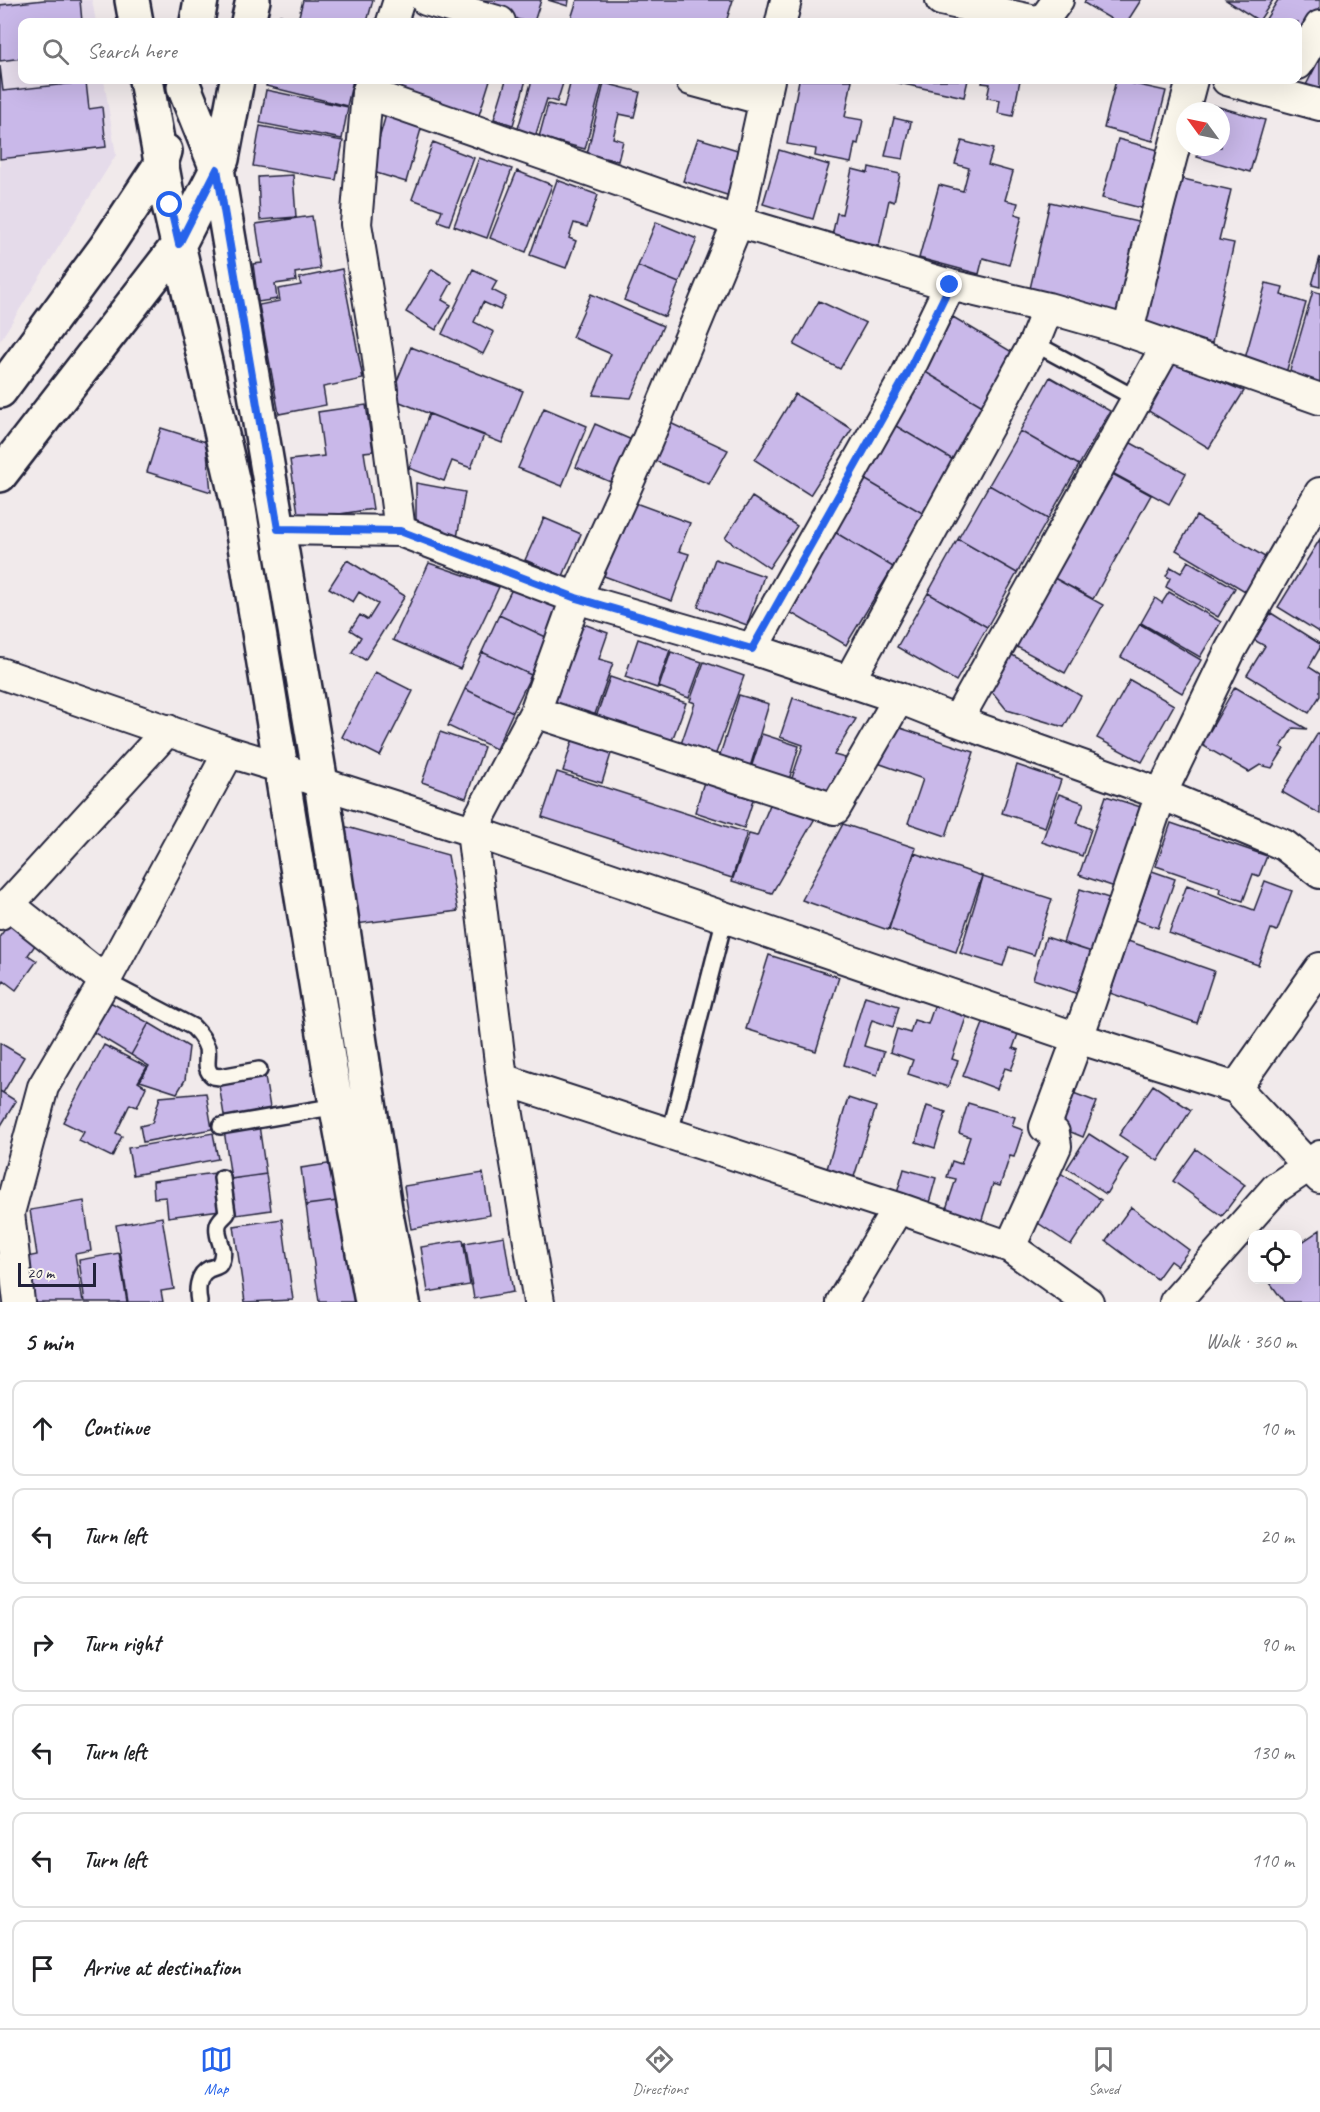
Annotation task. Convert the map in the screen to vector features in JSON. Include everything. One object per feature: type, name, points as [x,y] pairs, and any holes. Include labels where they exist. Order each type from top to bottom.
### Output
[{"type":"street","points":[[132,0],[135,18]]},
{"type":"street","points":[[197,18],[201,0]]},
{"type":"street","points":[[249,18],[253,0]]},
{"type":"street","points":[[393,18],[399,0]]},
{"type":"street","points":[[426,0],[487,18]]},
{"type":"street","points":[[782,18],[786,0]]},
{"type":"street","points":[[941,0],[1023,18]]},
{"type":"street","points":[[1044,18],[1058,0]]},
{"type":"street","points":[[1302,57],[1320,26]]},
{"type":"street","points":[[147,84],[161,164],[239,509],[279,767],[372,1302]]},
{"type":"street","points":[[0,391],[106,247],[161,164],[185,84]]},
{"type":"street","points":[[185,84],[217,169],[321,783],[385,1209],[402,1302]]},
{"type":"street","points":[[0,475],[179,244],[222,159],[236,84]]},
{"type":"street","points":[[539,1302],[502,1078],[472,831],[535,712],[576,598],[647,441],[738,222],[767,90],[721,84]]},
{"type":"street","points":[[1128,332],[1191,84]]},
{"type":"street","points":[[1260,84],[1284,87],[1320,105]]},
{"type":"street","points":[[400,531],[377,351],[356,224],[370,86],[738,222],[950,285],[1048,308],[1128,332],[1320,399]]},
{"type":"street","points":[[752,649],[907,374],[950,285]]},
{"type":"street","points":[[849,681],[1034,343],[1048,308]]},
{"type":"street","points":[[957,721],[1167,345]]},
{"type":"street","points":[[1010,1247],[1056,1146],[1054,1133],[1045,1127],[1078,1038],[1161,794],[1231,649],[1320,493]]},
{"type":"street","points":[[278,529],[400,531],[576,598],[752,649],[849,681],[1161,794],[1284,844],[1320,873]]},
{"type":"street","points":[[0,673],[1078,1038],[1236,1088],[1317,1167],[1276,1188],[1175,1302]]},
{"type":"street","points":[[535,712],[835,809],[899,698]]},
{"type":"street","points":[[105,981],[4,909],[168,730]]},
{"type":"street","points":[[19,1302],[9,1213],[43,1087],[105,981],[229,752]]},
{"type":"street","points":[[1236,1088],[1320,968]]},
{"type":"street","points":[[502,1078],[1010,1247],[1089,1302]]},
{"type":"street","points":[[842,1302],[898,1208]]},
{"type":"lane","points":[[1034,343],[1136,398]]},
{"type":"lane","points":[[670,1133],[725,917]]},
{"type":"lane","points":[[105,981],[193,1027],[207,1048],[207,1068],[213,1076],[220,1077],[259,1070]]},
{"type":"lane","points":[[221,1126],[337,1106]]},
{"type":"lane","points":[[199,1302],[200,1280],[208,1270],[219,1265],[224,1255],[217,1227],[227,1213],[222,1178]]},
{"type":"shaded area","points":[[0,0],[92,0],[95,18],[18,18],[18,84],[105,84],[116,155],[0,341]]},
{"type":"building","points":[[44,0],[80,0],[82,18],[18,18],[18,59],[0,61],[0,5]]},
{"type":"building","points":[[303,0],[373,0],[368,18],[298,18]]},
{"type":"building","points":[[449,0],[541,0],[535,18],[513,18]]},
{"type":"building","points":[[548,0],[569,0],[568,6]]},
{"type":"building","points":[[577,0],[733,0],[727,18],[571,18]]},
{"type":"building","points":[[1086,0],[1141,0],[1130,18],[1109,18],[1084,3]]},
{"type":"building","points":[[1226,0],[1273,0],[1261,18],[1254,18]]},
{"type":"building","points":[[1278,0],[1320,0],[1320,15],[1302,39],[1302,18],[1267,18]]},
{"type":"building","points":[[1320,58],[1320,91],[1305,87]]},
{"type":"building","points":[[0,66],[3,91],[86,84],[89,109],[102,107],[106,147],[0,159]]},
{"type":"building","points":[[267,84],[352,84],[347,106],[266,86]]},
{"type":"building","points":[[390,84],[489,84],[479,115],[389,88]]},
{"type":"building","points":[[505,84],[525,84],[513,125],[494,119]]},
{"type":"building","points":[[531,84],[563,84],[557,102],[547,99],[535,137],[517,132]]},
{"type":"building","points":[[570,84],[602,84],[585,149],[539,137],[548,104],[564,108]]},
{"type":"building","points":[[604,84],[640,92],[634,117],[619,114],[613,138],[623,141],[618,161],[587,154]]},
{"type":"building","points":[[798,84],[851,84],[845,117],[863,120],[851,163],[815,156],[816,149],[787,144]]},
{"type":"building","points":[[904,84],[967,84],[964,97]]},
{"type":"building","points":[[990,84],[1019,84],[1013,116],[998,113],[1000,100],[987,98]]},
{"type":"building","points":[[1115,84],[1134,84],[1166,91],[1153,141],[1104,128]]},
{"type":"building","points":[[266,90],[348,107],[342,139],[260,123]]},
{"type":"building","points":[[1230,110],[1265,120],[1250,172],[1197,157],[1230,156]]},
{"type":"building","points":[[387,111],[423,122],[406,182],[370,171]]},
{"type":"building","points":[[894,118],[911,122],[903,159],[885,156]]},
{"type":"building","points":[[260,126],[343,141],[336,180],[253,166]]},
{"type":"building","points":[[698,138],[744,152],[730,196],[683,181]]},
{"type":"building","points":[[1118,139],[1162,151],[1145,209],[1102,198]]},
{"type":"building","points":[[962,141],[993,149],[988,165],[1013,172],[1005,200],[1018,203],[1015,214],[1022,216],[1009,265],[983,258],[979,274],[919,258],[939,185],[963,191],[969,168],[955,164]]},
{"type":"building","points":[[433,142],[474,158],[449,225],[438,221],[442,210],[412,199]]},
{"type":"building","points":[[779,150],[829,165],[813,219],[763,204]]},
{"type":"building","points":[[479,158],[512,169],[487,238],[454,226]]},
{"type":"building","points":[[869,167],[900,174],[894,202],[889,200],[879,246],[832,236],[837,213],[842,214],[852,169],[868,173]]},
{"type":"building","points":[[517,171],[552,185],[526,252],[490,238]]},
{"type":"building","points":[[293,175],[296,217],[260,220],[258,177]]},
{"type":"building","points":[[1179,178],[1231,190],[1219,240],[1234,243],[1212,343],[1141,327]]},
{"type":"building","points":[[557,180],[598,195],[587,227],[574,223],[569,238],[576,241],[566,268],[530,255]]},
{"type":"building","points":[[1050,202],[1142,223],[1121,314],[1029,293]]},
{"type":"building","points":[[312,216],[320,269],[295,273],[296,281],[275,284],[277,299],[258,302],[253,264],[262,263],[256,224]]},
{"type":"building","points":[[656,222],[697,239],[679,283],[638,266]]},
{"type":"building","points":[[1320,257],[1320,287],[1312,285]]},
{"type":"building","points":[[638,266],[679,283],[665,317],[624,300]]},
{"type":"building","points":[[342,269],[363,379],[323,387],[326,405],[279,414],[259,305],[280,301],[278,289],[301,285],[299,278]]},
{"type":"building","points":[[432,269],[452,282],[442,300],[451,305],[436,330],[406,312]]},
{"type":"building","points":[[473,269],[497,281],[492,290],[506,297],[500,310],[483,302],[474,322],[494,332],[483,354],[442,334]]},
{"type":"building","points":[[1266,283],[1283,287],[1281,295],[1306,303],[1286,373],[1244,362]]},
{"type":"building","points":[[1313,291],[1320,293],[1320,383],[1289,374]]},
{"type":"building","points":[[591,294],[663,326],[631,398],[593,395],[611,354],[572,337]]},
{"type":"building","points":[[819,301],[866,323],[840,369],[794,345]]},
{"type":"building","points":[[953,317],[1017,355],[986,408],[922,370]]},
{"type":"building","points":[[411,347],[523,391],[502,443],[390,398]]},
{"type":"building","points":[[1170,361],[1244,391],[1209,448],[1142,407]]},
{"type":"building","points":[[922,370],[986,408],[955,461],[891,423]]},
{"type":"building","points":[[1050,377],[1110,411],[1079,465],[1020,431]]},
{"type":"building","points":[[795,394],[852,429],[810,495],[755,460]]},
{"type":"building","points":[[366,405],[373,451],[364,452],[373,509],[299,520],[290,460],[324,456],[318,412]]},
{"type":"building","points":[[544,408],[587,426],[562,486],[518,468]]},
{"type":"building","points":[[429,414],[484,435],[471,468],[452,461],[444,481],[409,468]]},
{"type":"building","points":[[668,422],[728,450],[709,484],[651,459]]},
{"type":"building","points":[[891,423],[955,461],[924,514],[859,476]]},
{"type":"building","points":[[595,424],[634,441],[615,484],[576,467]]},
{"type":"building","points":[[161,428],[206,442],[211,492],[147,472]]},
{"type":"building","points":[[1020,431],[1079,465],[1048,519],[989,485]]},
{"type":"building","points":[[1122,438],[1186,473],[1169,504],[1105,469]]},
{"type":"building","points":[[1105,470],[1151,495],[1093,599],[1047,574]]},
{"type":"building","points":[[859,476],[924,514],[893,567],[828,528]]},
{"type":"building","points":[[416,483],[465,492],[457,538],[416,529]]},
{"type":"building","points":[[989,485],[1048,519],[1017,573],[958,539]]},
{"type":"building","points":[[752,497],[797,526],[769,568],[725,538]]},
{"type":"building","points":[[630,501],[690,523],[679,551],[689,554],[672,601],[604,576]]},
{"type":"building","points":[[1196,516],[1270,560],[1250,594],[1176,550]]},
{"type":"building","points":[[544,518],[581,534],[563,576],[525,560]]},
{"type":"building","points":[[828,528],[893,567],[846,645],[781,607]]},
{"type":"building","points":[[958,539],[1017,573],[987,627],[928,593]]},
{"type":"building","points":[[1320,539],[1320,633],[1278,607]]},
{"type":"building","points":[[715,559],[764,576],[747,625],[698,607]]},
{"type":"building","points":[[347,560],[405,596],[365,660],[352,652],[361,637],[350,630],[360,615],[368,620],[378,604],[359,592],[353,602],[329,588]]},
{"type":"building","points":[[1188,561],[1235,588],[1218,617],[1166,587],[1170,578],[1166,576],[1171,567],[1181,573]]},
{"type":"building","points":[[429,563],[499,587],[460,669],[393,640]]},
{"type":"building","points":[[1045,573],[1103,605],[1065,673],[1008,642]]},
{"type":"building","points":[[517,579],[565,601],[548,638],[499,615]]},
{"type":"building","points":[[1169,592],[1221,622],[1200,657],[1141,623],[1155,598],[1162,603]]},
{"type":"building","points":[[928,593],[987,627],[956,681],[897,647]]},
{"type":"building","points":[[1271,613],[1320,644],[1309,667],[1320,674],[1320,696],[1309,713],[1247,675],[1265,646],[1254,640]]},
{"type":"building","points":[[499,615],[548,638],[531,675],[482,652]]},
{"type":"building","points":[[573,620],[608,633],[599,659],[613,663],[594,717],[545,700]]},
{"type":"building","points":[[1140,624],[1201,660],[1182,693],[1121,657]]},
{"type":"building","points":[[638,639],[670,650],[657,688],[625,677]]},
{"type":"building","points":[[1004,650],[1081,696],[1064,727],[1007,710],[985,683]]},
{"type":"building","points":[[482,652],[531,675],[513,712],[465,689]]},
{"type":"building","points":[[671,652],[702,662],[689,698],[659,687]]},
{"type":"building","points":[[704,662],[744,676],[715,756],[681,744],[695,703],[690,701]]},
{"type":"building","points":[[375,672],[413,691],[380,756],[342,737]]},
{"type":"building","points":[[610,677],[686,703],[671,743],[596,717]]},
{"type":"building","points":[[1130,680],[1174,705],[1142,762],[1097,738]]},
{"type":"building","points":[[1235,687],[1307,729],[1293,728],[1272,768],[1260,765],[1249,772],[1195,741],[1202,729],[1210,731]]},
{"type":"building","points":[[465,689],[513,712],[496,749],[448,726]]},
{"type":"building","points":[[739,695],[769,704],[750,767],[719,758]]},
{"type":"building","points":[[793,698],[856,719],[834,755],[849,759],[830,797],[790,784],[803,745],[780,737]]},
{"type":"building","points":[[894,726],[974,752],[946,836],[908,823],[923,779],[872,761]]},
{"type":"building","points":[[440,732],[484,747],[466,798],[422,782]]},
{"type":"building","points":[[575,732],[614,744],[602,783],[563,771]]},
{"type":"building","points":[[1318,733],[1320,734],[1320,814],[1282,792]]},
{"type":"building","points":[[762,734],[799,746],[789,780],[751,768]]},
{"type":"building","points":[[1017,765],[1061,780],[1045,827],[1002,813]]},
{"type":"building","points":[[557,772],[747,833],[732,878],[542,817]]},
{"type":"building","points":[[706,775],[756,791],[744,828],[695,812]]},
{"type":"building","points":[[1059,794],[1084,803],[1077,823],[1091,829],[1082,856],[1042,842]]},
{"type":"building","points":[[1106,796],[1150,810],[1124,890],[1079,875]]},
{"type":"building","points":[[772,800],[818,813],[772,893],[732,881],[749,834],[757,836]]},
{"type":"building","points":[[1171,823],[1267,856],[1259,876],[1253,874],[1243,901],[1219,893],[1220,888],[1156,866]]},
{"type":"building","points":[[336,824],[448,855],[458,911],[356,924]]},
{"type":"building","points":[[843,824],[916,848],[888,930],[802,900]]},
{"type":"building","points":[[914,853],[982,876],[956,952],[889,929]]},
{"type":"building","points":[[1152,871],[1175,879],[1158,928],[1135,920]]},
{"type":"building","points":[[983,877],[1052,899],[1034,955],[1009,947],[1003,966],[960,953]]},
{"type":"building","points":[[1265,881],[1292,891],[1277,931],[1271,929],[1258,965],[1169,933],[1187,885],[1254,910]]},
{"type":"building","points":[[1080,889],[1112,899],[1095,953],[1063,943]]},
{"type":"building","points":[[9,924],[36,944],[28,955],[37,961],[16,990],[4,981],[0,987],[0,936]]},
{"type":"building","points":[[1046,937],[1095,953],[1081,995],[1033,979]]},
{"type":"building","points":[[1128,941],[1214,971],[1197,1023],[1110,993]]},
{"type":"building","points":[[769,955],[839,977],[816,1051],[746,1029]]},
{"type":"building","points":[[865,996],[899,1006],[893,1027],[872,1020],[864,1046],[884,1052],[877,1075],[844,1065]]},
{"type":"building","points":[[937,998],[969,1009],[952,1059],[958,1061],[948,1087],[908,1074],[913,1060],[890,1052],[897,1029],[910,1033],[914,1020],[928,1024]]},
{"type":"building","points":[[110,1002],[149,1023],[131,1055],[93,1032]]},
{"type":"building","points":[[984,1021],[1018,1034],[1013,1048],[1019,1050],[1011,1070],[1005,1068],[997,1089],[963,1076]]},
{"type":"building","points":[[149,1023],[189,1047],[185,1080],[177,1093],[140,1081],[149,1066],[131,1055]]},
{"type":"building","points":[[0,1043],[24,1057],[3,1093],[0,1091]]},
{"type":"building","points":[[104,1045],[147,1067],[138,1082],[146,1087],[137,1107],[130,1104],[116,1133],[122,1136],[112,1157],[79,1141],[84,1132],[63,1122]]},
{"type":"building","points":[[265,1077],[271,1114],[225,1121],[219,1085]]},
{"type":"building","points":[[1153,1085],[1191,1110],[1158,1161],[1119,1135]]},
{"type":"building","points":[[1063,1089],[1097,1102],[1083,1137],[1049,1123]]},
{"type":"building","points":[[0,1091],[16,1101],[0,1127]]},
{"type":"building","points":[[206,1093],[212,1129],[143,1142],[140,1126],[152,1123],[160,1097]]},
{"type":"building","points":[[848,1098],[876,1107],[853,1180],[826,1172]]},
{"type":"building","points":[[968,1103],[1015,1117],[1012,1126],[1023,1130],[1014,1157],[1010,1156],[1000,1186],[993,1184],[979,1229],[943,1218],[956,1179],[947,1177],[952,1161],[961,1164],[970,1137],[959,1133]]},
{"type":"building","points":[[927,1106],[946,1112],[935,1148],[916,1142]]},
{"type":"building","points":[[259,1125],[266,1174],[231,1179],[224,1130]]},
{"type":"building","points":[[213,1133],[218,1159],[133,1175],[128,1148]]},
{"type":"building","points":[[1089,1134],[1128,1159],[1106,1194],[1067,1168]]},
{"type":"building","points":[[1196,1149],[1245,1185],[1222,1216],[1173,1181]]},
{"type":"building","points":[[341,1162],[345,1200],[306,1205],[301,1168]]},
{"type":"building","points":[[904,1169],[936,1178],[927,1210],[895,1200]]},
{"type":"building","points":[[1056,1170],[1101,1200],[1071,1245],[1026,1215]]},
{"type":"building","points":[[215,1173],[220,1210],[168,1217],[166,1197],[154,1198],[153,1181]]},
{"type":"building","points":[[483,1173],[490,1215],[411,1229],[404,1186]]},
{"type":"building","points":[[266,1174],[271,1210],[236,1215],[231,1179]]},
{"type":"building","points":[[345,1200],[360,1302],[319,1302],[306,1205]]},
{"type":"building","points":[[84,1201],[91,1251],[75,1254],[83,1302],[34,1302],[27,1257],[37,1255],[30,1210]]},
{"type":"building","points":[[1131,1207],[1189,1250],[1177,1266],[1170,1261],[1157,1279],[1106,1241]]},
{"type":"building","points":[[162,1217],[174,1289],[161,1291],[163,1302],[128,1302],[116,1225]]},
{"type":"building","points":[[282,1219],[293,1300],[245,1302],[234,1226]]},
{"type":"building","points":[[1320,1230],[1320,1302],[1284,1302],[1271,1284],[1302,1284],[1302,1242]]},
{"type":"building","points":[[504,1236],[513,1292],[474,1299],[465,1243]]},
{"type":"building","points":[[463,1240],[470,1285],[428,1292],[421,1247]]},
{"type":"building","points":[[0,1247],[9,1298],[0,1299]]},
{"type":"building","points":[[119,1253],[127,1302],[85,1302],[79,1260]]},
{"type":"route","points":[[170,205],[179,244],[217,169],[278,529],[400,531],[576,598],[752,649],[907,374],[950,285]]}]
